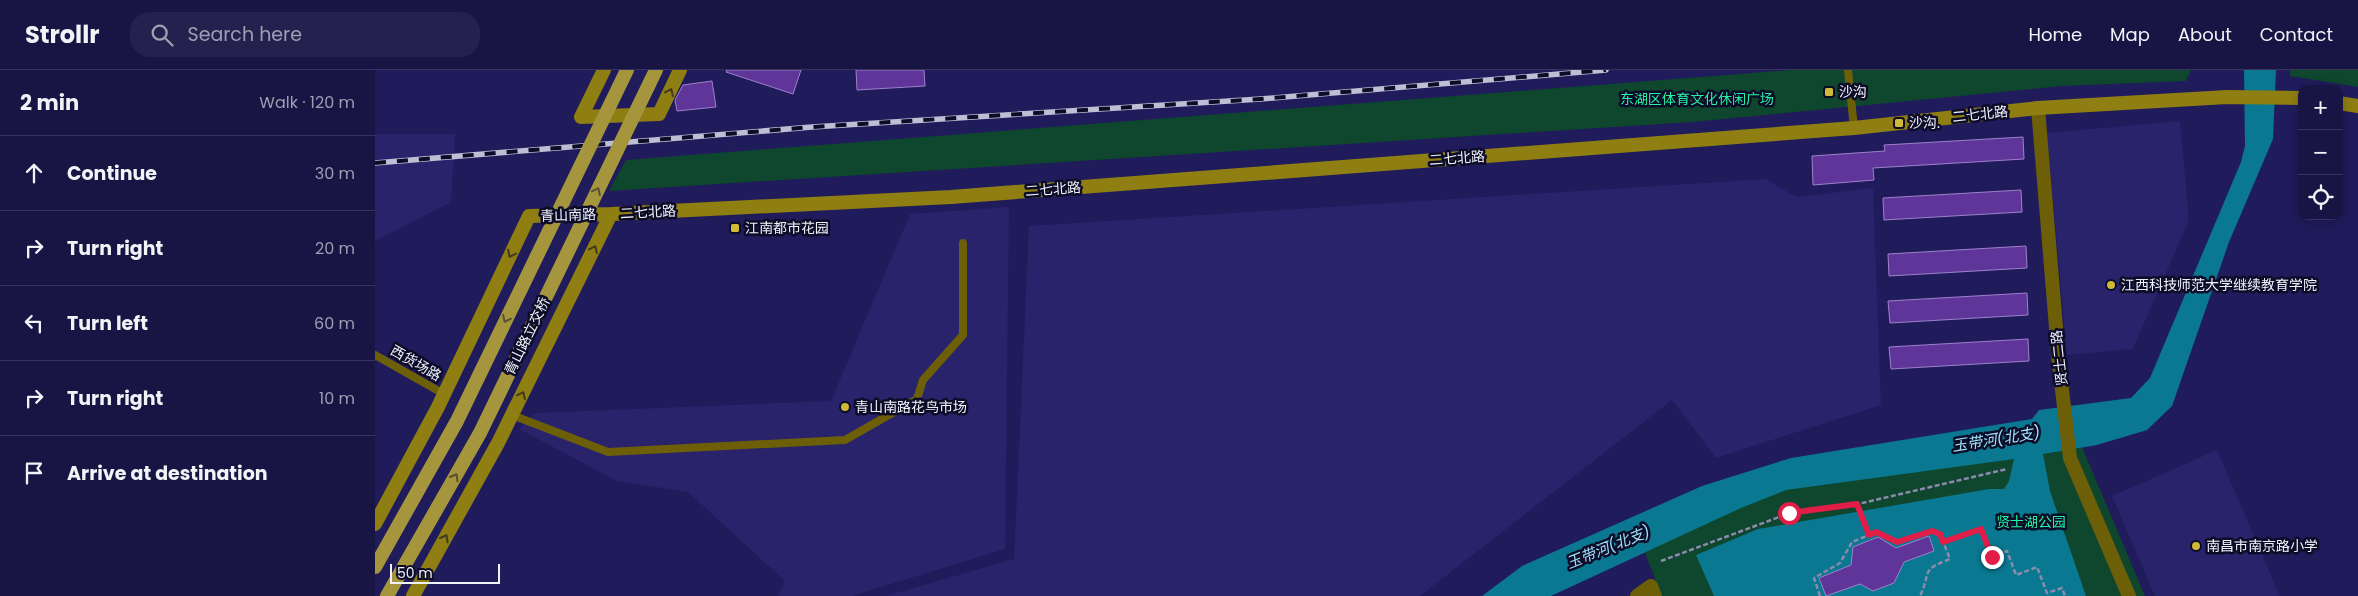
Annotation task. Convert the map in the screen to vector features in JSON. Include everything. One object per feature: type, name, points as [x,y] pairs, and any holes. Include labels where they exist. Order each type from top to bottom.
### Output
[{"type":"main road","points":[[604,70],[581,117],[659,114],[680,70]]},
{"type":"main road","name":"青山路立交桥","points":[[375,567],[457,421],[627,70]]},
{"type":"main road","name":"青山路立交桥","points":[[387,596],[480,433],[656,70]]},
{"type":"main road","name":"二七北路","points":[[611,214],[951,197],[1854,128],[2038,108],[2227,97],[2298,97]]},
{"type":"main road","points":[[2343,104],[2358,106]]},
{"type":"main road","name":"青山南路","points":[[375,524],[444,394],[529,216],[611,214],[512,415],[413,596]]},
{"type":"street","name":"贤士二路","points":[[2038,108],[2059,364],[2070,458],[2129,596]]},
{"type":"street","points":[[1637,596],[1651,586],[1655,596]]},
{"type":"lane","points":[[1848,70],[1854,128]]},
{"type":"lane","points":[[512,415],[608,452],[845,440],[917,398],[923,380],[963,335],[963,243]]},
{"type":"lane","name":"西货场路","points":[[375,355],[444,394]]},
{"type":"path","points":[[1661,561],[1789,513],[1857,504],[2007,468]]},
{"type":"path","points":[[1857,504],[1869,535]]},
{"type":"path","points":[[1943,542],[1981,529],[1992,557],[2007,551],[2016,575],[2037,567],[2047,593],[2062,588],[2065,596]]},
{"type":"path","points":[[1819,596],[1814,578],[1839,563],[1852,542],[1876,532],[1897,542],[1932,531],[1940,534],[1950,559],[1934,565],[1927,571],[1920,596]]},
{"type":"shaded area","name":"江西科技师范大学继续教育学院","points":[[2180,121],[2189,220],[2133,349],[2067,355],[2047,133]]},
{"type":"shaded area","points":[[375,134],[455,134],[451,202],[375,241]]},
{"type":"shaded area","points":[[1766,179],[1796,197],[1873,188],[1881,405],[1716,458],[1672,400],[1420,596],[886,596],[1014,559],[1029,226]]},
{"type":"shaded area","name":"青山南路花鸟市场","points":[[1009,207],[1005,549],[852,596],[778,596],[785,581],[688,492],[617,481],[519,429],[534,413],[831,401],[910,214]]},
{"type":"shaded area","name":"南昌市南京路小学","points":[[2217,450],[2280,596],[2155,596],[2112,496]]},
{"type":"green space","name":"东湖区体育文化休闲广场","points":[[1791,70],[2191,70],[2186,81],[2062,86],[1692,122],[609,191],[626,160]]},
{"type":"green space","points":[[2290,70],[2358,70],[2358,87],[2290,76]]},
{"type":"green space","name":"贤士湖公园","points":[[2079,440],[2145,596],[1662,596],[1643,548],[1786,487]]},
{"type":"water","name":"玉带河(北支)","points":[[2244,70],[2276,70],[2273,139],[2229,242],[2172,406],[2147,430],[2097,445],[2043,454],[2050,491],[2086,596],[1714,596],[1696,555],[1758,529],[1989,489],[2004,489],[2009,481],[2014,459],[1786,490],[1741,508],[1551,596],[1482,596],[1522,566],[1702,486],[1791,458],[2032,419],[2039,410],[2131,398],[2150,378],[2241,162],[2245,146]]},
{"type":"building","points":[[727,70],[801,70],[793,94],[726,72]]},
{"type":"building","points":[[856,70],[924,70],[925,86],[857,90]]},
{"type":"building","points":[[712,81],[716,107],[677,111],[675,100],[683,85]]},
{"type":"building","points":[[2023,137],[2024,159],[1873,168],[1874,180],[1813,185],[1812,156],[1885,151],[1884,145]]},
{"type":"building","points":[[2021,190],[2022,212],[1884,220],[1883,198]]},
{"type":"building","points":[[2026,246],[2027,268],[1889,276],[1888,254]]},
{"type":"building","points":[[2027,293],[2028,315],[1890,323],[1888,301]]},
{"type":"building","points":[[2028,339],[2029,361],[1891,369],[1889,347]]},
{"type":"building","points":[[1929,536],[1934,551],[1904,562],[1894,583],[1873,591],[1860,584],[1826,596],[1819,578],[1851,565],[1853,547],[1878,537],[1896,548]]},
{"type":"railway","points":[[375,163],[812,127],[1261,99],[1606,70]]},
{"type":"place","name":"沙沟","points":[[1829,92]]},
{"type":"place","name":"沙沟.","points":[[1899,123]]},
{"type":"place","name":"江南都市花园","points":[[735,228]]},
{"type":"place","name":"江西科技师范大学继续教育学院","points":[[2111,285]]},
{"type":"place","name":"青山南路花鸟市场","points":[[845,407]]},
{"type":"place","name":"南昌市南京路小学","points":[[2196,546]]},
{"type":"route","points":[[1789,513],[1857,504],[1869,535],[1876,532],[1897,542],[1932,531],[1940,534],[1943,542],[1950,541],[1981,529],[1992,557]]}]
